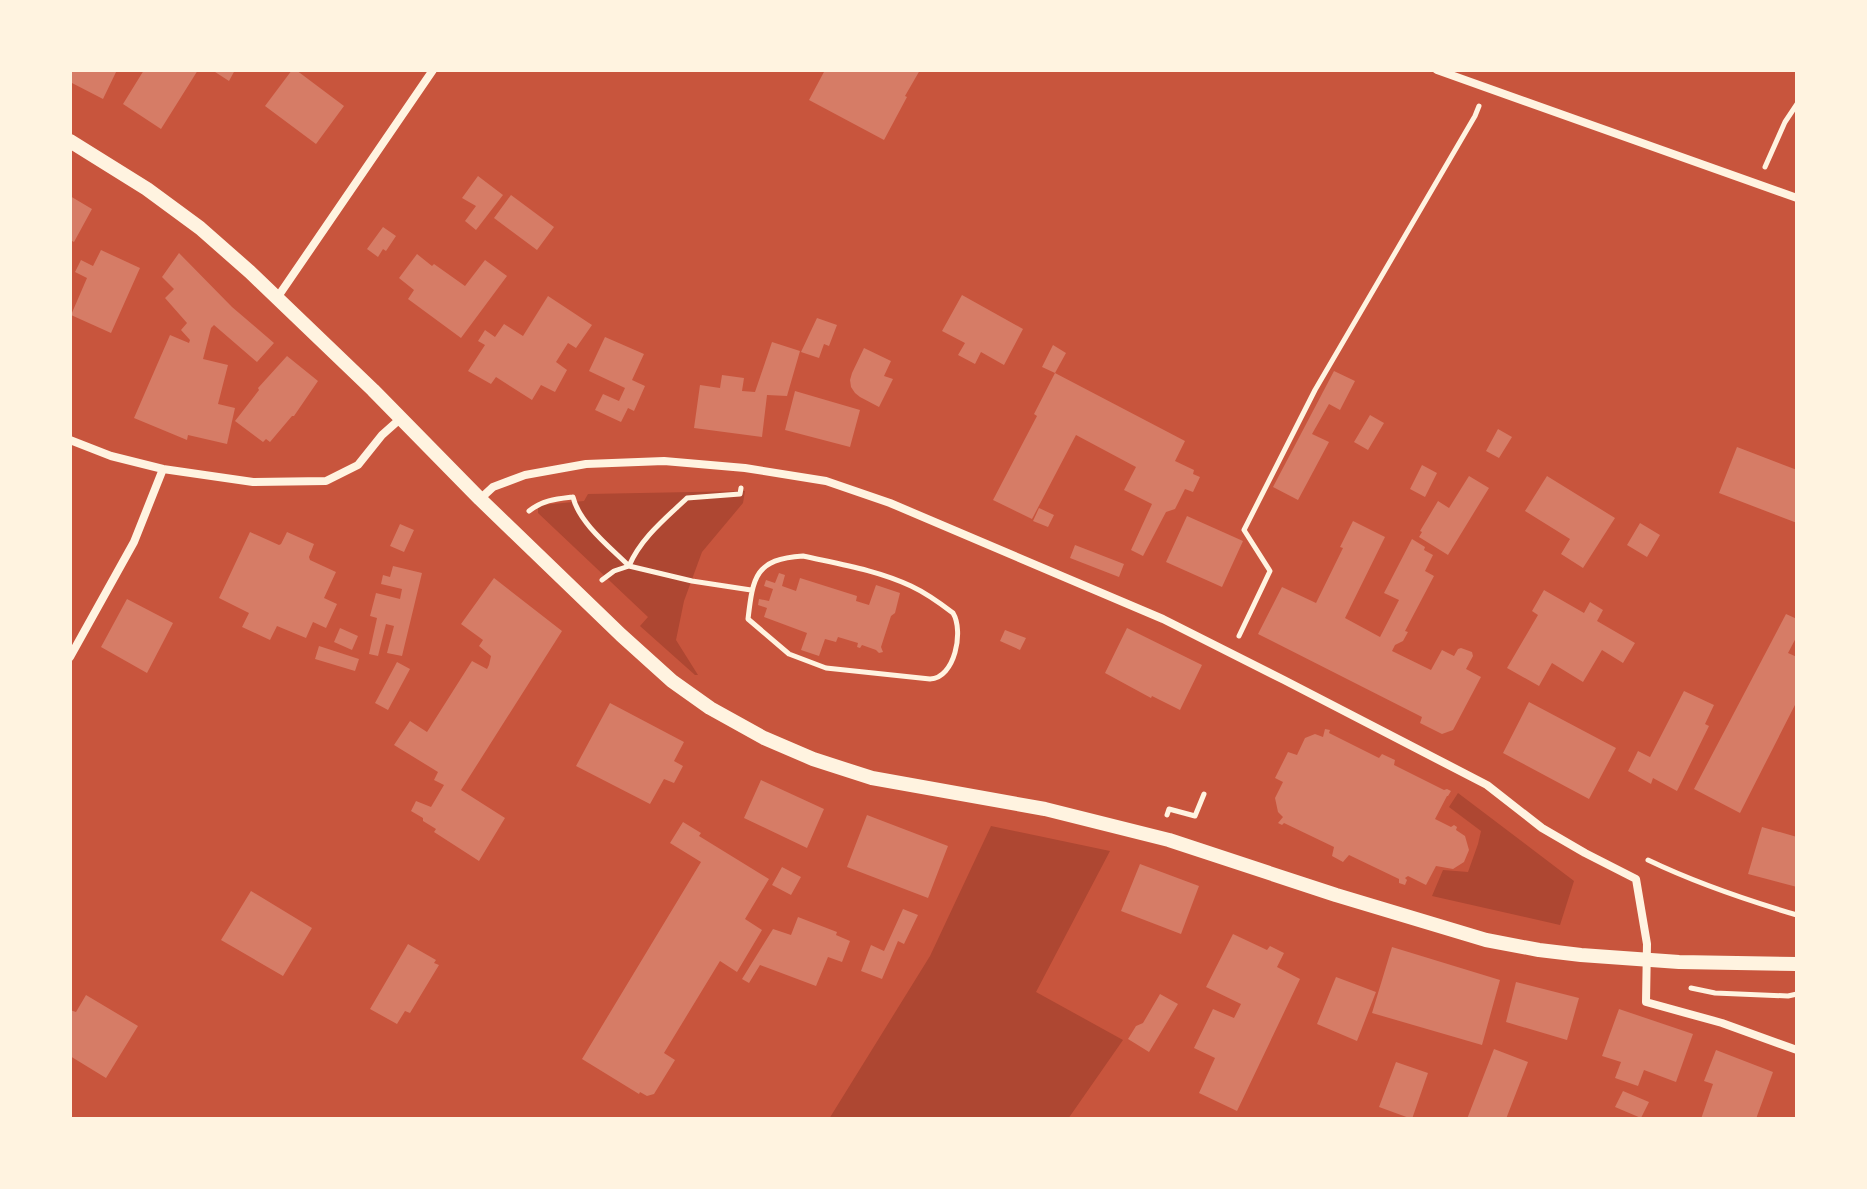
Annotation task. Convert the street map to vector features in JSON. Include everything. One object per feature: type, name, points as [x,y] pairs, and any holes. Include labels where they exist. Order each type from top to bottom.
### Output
[{"type":"street","points":[[277,298],[433,70]]},
{"type":"street","points":[[1437,70],[1797,198]]},
{"type":"street","points":[[70,141],[147,189],[200,228],[373,390],[621,635],[672,681],[710,708],[764,738],[813,759],[872,778],[1045,809],[1169,840],[1486,940],[1567,954],[1797,964]]},
{"type":"street","points":[[70,440],[111,456],[163,469],[253,482],[326,481],[358,465],[382,435],[400,419]]},
{"type":"street","points":[[480,499],[493,487],[525,475],[586,464],[664,461],[745,468],[826,481],[890,503],[1163,619],[1487,785],[1542,828],[1636,879],[1647,944],[1646,1002],[1722,1023],[1797,1050]]},
{"type":"street","points":[[70,657],[134,542],[163,469]]},
{"type":"path","points":[[1758,184],[1785,122],[1797,104]]},
{"type":"path","points":[[1237,640],[1270,571],[1244,530],[1315,390],[1475,116]]},
{"type":"path","points":[[602,580],[614,571],[629,566],[636,550],[687,498],[740,494],[745,468]]},
{"type":"path","points":[[529,511],[552,499],[573,497],[576,509],[629,566],[692,581],[751,590]]},
{"type":"path","points":[[803,556],[871,572],[913,587],[953,613],[958,631],[954,652],[948,669],[937,678],[930,679],[826,668],[789,654],[748,619],[751,590],[758,572],[782,557],[803,556]]},
{"type":"path","points":[[1164,823],[1169,809],[1195,816],[1204,794]]},
{"type":"path","points":[[1726,891],[1797,915]]},
{"type":"path","points":[[1715,993],[1797,994]]},
{"type":"shaded area","points":[[745,491],[743,503],[702,552],[684,601],[676,640],[698,675],[640,626],[648,617],[538,513],[538,507],[542,505],[584,501],[588,494]]},
{"type":"shaded area","points":[[1458,793],[1574,881],[1560,925],[1432,896],[1443,870],[1468,872],[1478,844],[1481,831],[1449,807]]},
{"type":"shaded area","points":[[991,826],[1110,851],[1036,992],[1123,1040],[1068,1119],[829,1119],[930,956]]},
{"type":"building","points":[[70,70],[117,70],[103,99],[70,82]]},
{"type":"building","points":[[144,70],[198,70],[161,129],[123,104]]},
{"type":"building","points":[[212,70],[235,70],[229,81]]},
{"type":"building","points":[[292,70],[344,106],[316,144],[265,106]]},
{"type":"building","points":[[825,70],[920,70],[884,140],[809,100]]},
{"type":"building","points":[[478,176],[503,195],[476,230],[465,221],[476,206],[462,198]]},
{"type":"building","points":[[511,195],[554,227],[537,250],[494,218]]},
{"type":"building","points":[[70,196],[92,209],[74,242],[70,240]]},
{"type":"building","points":[[383,227],[396,236],[378,257],[367,249]]},
{"type":"building","points":[[101,250],[140,268],[111,333],[71,315],[87,278],[75,272],[81,260],[93,266]]},
{"type":"building","points":[[179,253],[232,307],[274,343],[257,362],[214,325],[211,328],[203,359],[228,365],[218,404],[235,408],[227,444],[188,435],[187,440],[134,418],[170,335],[189,343],[190,340],[181,330],[187,323],[165,298],[174,289],[162,277]]},
{"type":"building","points":[[417,254],[465,286],[485,260],[507,276],[461,338],[408,299],[414,290],[399,278]]},
{"type":"building","points":[[962,295],[1023,329],[1004,365],[981,352],[975,364],[958,355],[965,343],[942,331]]},
{"type":"building","points":[[548,296],[592,325],[576,348],[568,343],[556,362],[567,370],[555,392],[541,385],[532,400],[496,377],[491,384],[468,371],[485,345],[478,341],[485,330],[495,337],[504,324],[523,336]]},
{"type":"building","points":[[817,318],[837,325],[829,346],[824,344],[819,358],[801,352]]},
{"type":"building","points":[[605,337],[644,354],[632,380],[645,386],[634,411],[628,408],[621,422],[595,410],[603,394],[619,401],[625,388],[589,371]]},
{"type":"building","points":[[772,342],[800,351],[787,396],[767,395],[762,437],[694,428],[700,385],[720,388],[722,375],[744,378],[742,391],[755,392]]},
{"type":"building","points":[[1053,345],[1066,353],[1055,373],[1042,367]]},
{"type":"building","points":[[864,348],[891,361],[884,376],[893,379],[879,407],[860,397],[851,387],[852,373]]},
{"type":"building","points":[[287,356],[318,381],[294,416],[270,442],[266,439],[263,442],[235,421],[258,388]]},
{"type":"building","points":[[1334,371],[1355,381],[1340,410],[1329,404],[1312,434],[1329,442],[1298,500],[1273,487]]},
{"type":"building","points":[[1055,373],[1185,441],[1175,461],[1194,470],[1193,474],[1200,477],[1193,492],[1185,489],[1175,509],[1166,512],[1143,556],[1131,550],[1152,504],[1124,490],[1136,467],[1076,435],[1032,519],[993,500],[1037,416],[1034,414]]},
{"type":"building","points":[[795,391],[860,410],[850,447],[785,430]]},
{"type":"building","points":[[1370,415],[1384,423],[1368,450],[1354,442]]},
{"type":"building","points":[[1498,429],[1512,437],[1499,458],[1486,451]]},
{"type":"building","points":[[1737,447],[1797,470],[1797,523],[1719,493]]},
{"type":"building","points":[[1422,465],[1437,473],[1425,497],[1410,489]]},
{"type":"building","points":[[1469,476],[1489,488],[1448,555],[1419,537],[1420,531],[1438,501],[1449,508]]},
{"type":"building","points":[[1547,476],[1615,518],[1583,568],[1561,554],[1570,539],[1525,511]]},
{"type":"building","points":[[1039,508],[1054,515],[1048,527],[1033,521]]},
{"type":"building","points":[[1187,516],[1243,541],[1222,587],[1166,562]]},
{"type":"building","points":[[1353,521],[1385,537],[1345,618],[1380,637],[1399,600],[1384,593],[1412,539],[1433,555],[1425,571],[1434,576],[1405,631],[1408,632],[1403,641],[1395,645],[1392,651],[1431,670],[1442,650],[1454,656],[1461,648],[1472,652],[1466,669],[1481,677],[1453,730],[1442,734],[1420,723],[1422,717],[1258,634],[1282,587],[1316,603]]},
{"type":"building","points":[[1640,523],[1660,535],[1647,557],[1627,545]]},
{"type":"building","points":[[400,524],[414,530],[404,552],[390,546]]},
{"type":"building","points":[[250,532],[279,545],[287,532],[314,544],[310,560],[336,572],[324,598],[337,604],[326,628],[313,622],[306,638],[277,626],[270,640],[242,627],[249,613],[219,598]]},
{"type":"building","points":[[1075,545],[1124,564],[1119,577],[1070,558]]},
{"type":"building","points":[[393,566],[422,573],[402,656],[387,653],[394,626],[386,624],[378,656],[369,654],[377,618],[370,616],[376,593],[400,599],[402,589],[381,584],[383,575],[390,577]]},
{"type":"building","points":[[779,573],[785,575],[782,586],[796,591],[800,578],[857,596],[856,601],[869,605],[876,585],[900,593],[881,647],[883,652],[862,645],[857,647],[858,643],[838,637],[836,642],[825,639],[819,656],[801,650],[807,633],[764,617],[767,608],[758,605],[759,599],[769,601],[773,589],[764,586],[766,580],[775,583]]},
{"type":"building","points":[[494,578],[562,631],[461,790],[505,818],[479,861],[434,832],[436,829],[411,811],[416,801],[431,807],[444,785],[434,780],[438,772],[394,745],[410,721],[427,732],[472,661],[487,669],[491,656],[479,646],[483,640],[461,624]]},
{"type":"building","points":[[1544,590],[1584,613],[1590,602],[1603,610],[1597,621],[1635,643],[1623,663],[1602,650],[1583,682],[1552,663],[1539,686],[1507,668],[1538,615],[1532,611]]},
{"type":"building","points":[[127,599],[173,623],[147,673],[101,647]]},
{"type":"building","points":[[1786,614],[1797,619],[1797,636],[1788,653],[1797,657],[1797,701],[1740,813],[1694,789]]},
{"type":"building","points":[[340,628],[358,636],[352,650],[334,642]]},
{"type":"building","points":[[1127,628],[1202,665],[1180,710],[1105,673]]},
{"type":"building","points":[[1005,630],[1026,638],[1020,650],[1000,641]]},
{"type":"building","points":[[319,646],[359,659],[355,671],[315,659]]},
{"type":"building","points":[[397,662],[410,669],[388,710],[375,703]]},
{"type":"building","points":[[1684,691],[1714,705],[1705,724],[1709,726],[1677,791],[1653,778],[1651,784],[1628,771],[1638,751],[1650,757]]},
{"type":"building","points":[[1529,702],[1616,748],[1589,799],[1503,753]]},
{"type":"building","points":[[610,703],[684,742],[674,761],[683,766],[674,783],[664,779],[650,804],[576,766]]},
{"type":"building","points":[[1325,729],[1379,758],[1382,754],[1395,760],[1394,765],[1451,791],[1435,819],[1451,827],[1454,825],[1465,836],[1469,850],[1464,862],[1453,869],[1436,866],[1426,885],[1408,876],[1405,885],[1399,883],[1399,879],[1349,855],[1343,862],[1332,856],[1334,847],[1278,823],[1283,817],[1278,812],[1275,798],[1283,782],[1275,778],[1288,752],[1297,755],[1305,738],[1315,734],[1323,737]]},
{"type":"building","points":[[761,780],[824,809],[807,848],[744,818]]},
{"type":"building","points":[[867,815],[948,846],[928,898],[847,867]]},
{"type":"building","points":[[683,822],[701,833],[699,836],[769,879],[745,919],[762,930],[737,972],[720,961],[664,1053],[675,1060],[654,1094],[647,1096],[582,1059],[701,862],[670,843]]},
{"type":"building","points":[[1762,827],[1797,837],[1797,887],[1748,874]]},
{"type":"building","points":[[1140,864],[1199,886],[1181,934],[1121,911]]},
{"type":"building","points":[[782,867],[801,877],[791,895],[772,885]]},
{"type":"building","points":[[251,891],[312,928],[283,976],[221,940]]},
{"type":"building","points":[[903,909],[918,915],[904,944],[898,941],[882,979],[861,971],[871,945],[884,951]]},
{"type":"building","points":[[798,917],[837,932],[836,935],[850,941],[842,962],[828,957],[816,986],[760,965],[749,983],[742,979],[773,929],[791,935]]},
{"type":"building","points":[[1233,934],[1267,950],[1270,946],[1284,953],[1277,967],[1300,979],[1237,1111],[1199,1093],[1215,1058],[1194,1048],[1213,1009],[1234,1018],[1241,1004],[1206,987]]},
{"type":"building","points":[[408,944],[436,960],[434,963],[439,965],[410,1013],[405,1011],[397,1024],[370,1009]]},
{"type":"building","points":[[1392,947],[1500,980],[1482,1045],[1372,1013]]},
{"type":"building","points":[[1336,977],[1376,992],[1357,1041],[1317,1024]]},
{"type":"building","points":[[1516,982],[1579,998],[1567,1040],[1506,1022]]},
{"type":"building","points":[[1160,994],[1178,1004],[1149,1052],[1128,1039],[1136,1026],[1143,1023]]},
{"type":"building","points":[[86,995],[138,1026],[106,1078],[70,1056],[70,1010],[76,1012]]},
{"type":"building","points":[[1619,1009],[1693,1034],[1676,1082],[1644,1070],[1638,1086],[1615,1078],[1621,1062],[1602,1056]]},
{"type":"building","points":[[1494,1049],[1528,1062],[1506,1119],[1467,1119]]},
{"type":"building","points":[[1716,1050],[1773,1072],[1756,1119],[1701,1119],[1713,1084],[1704,1081]]},
{"type":"building","points":[[1396,1062],[1428,1073],[1412,1119],[1379,1107]]},
{"type":"building","points":[[1623,1091],[1649,1102],[1641,1118],[1615,1107]]}]
